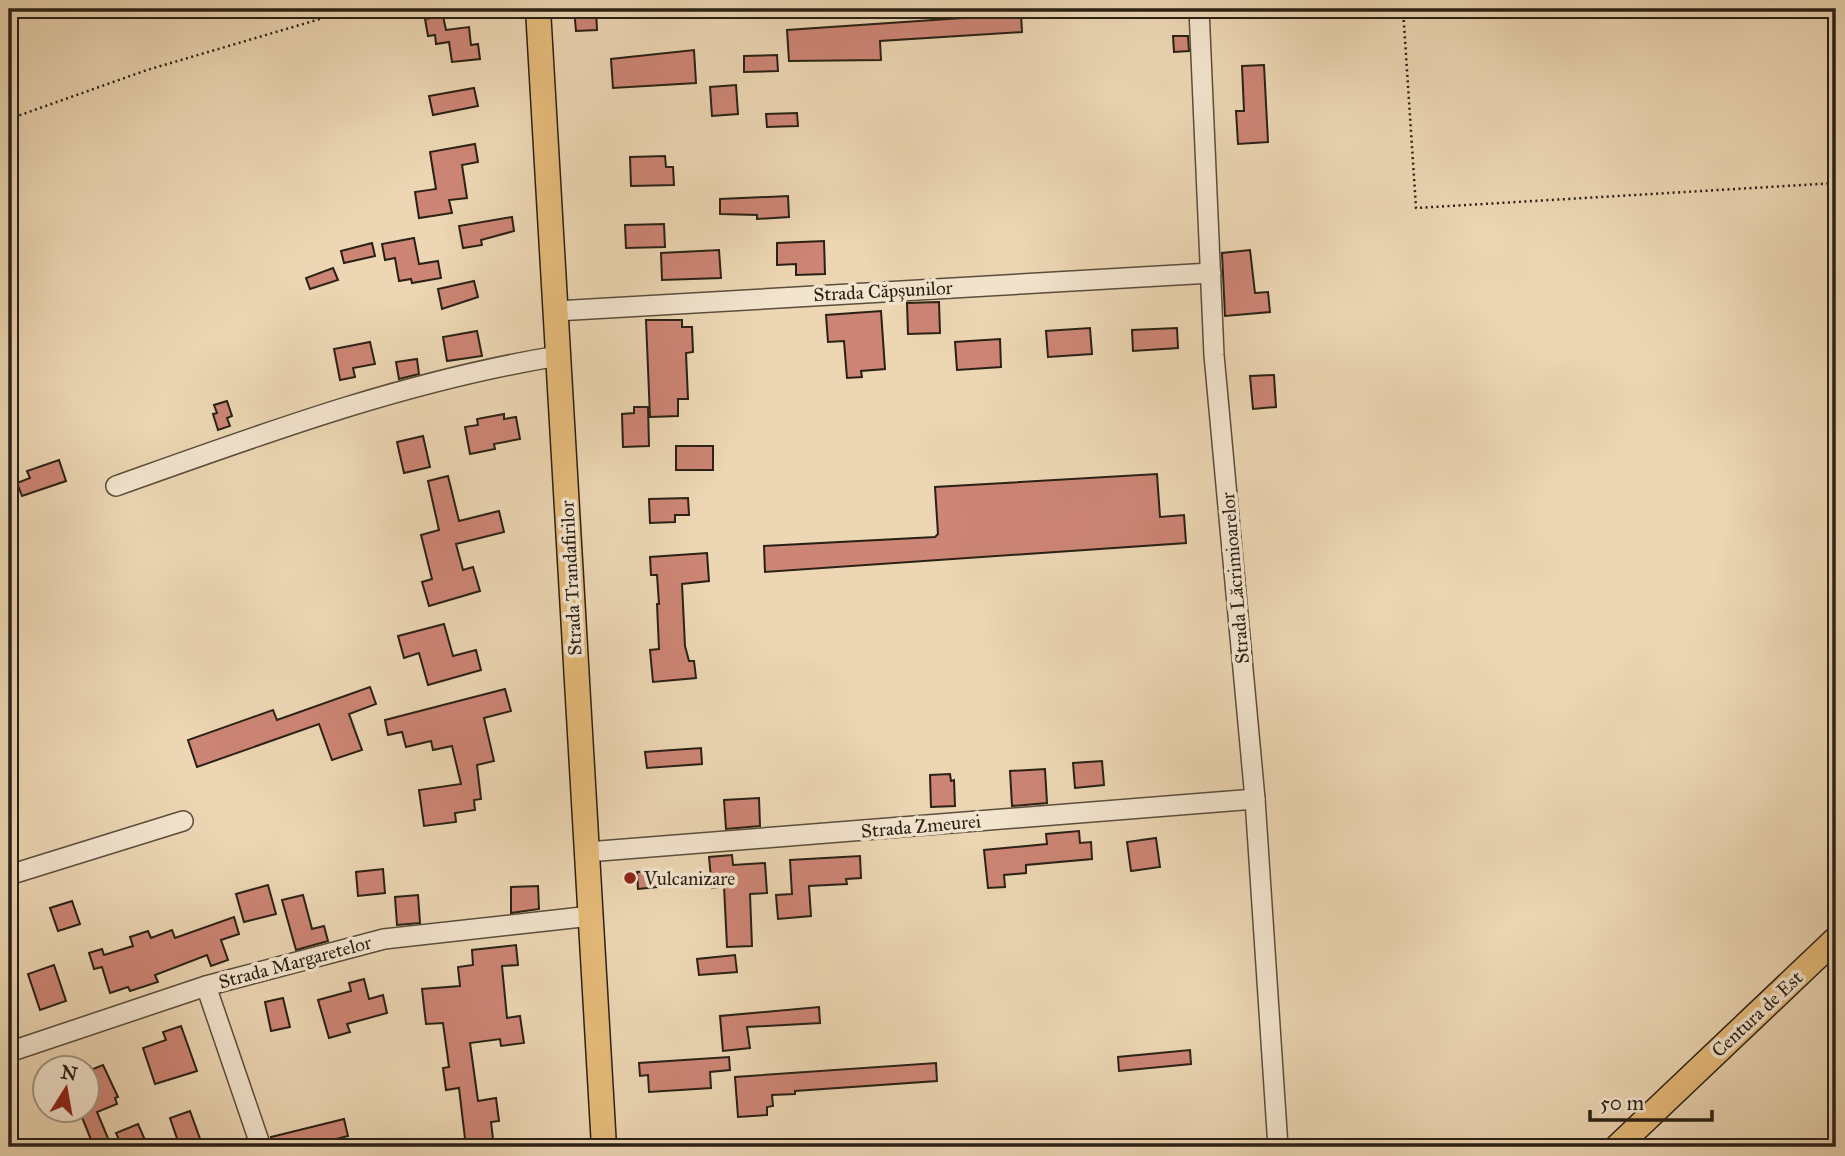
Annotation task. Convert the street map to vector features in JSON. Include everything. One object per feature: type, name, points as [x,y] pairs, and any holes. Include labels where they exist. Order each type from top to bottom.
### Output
[{"type":"main road","name":"Strada Trandafirilor","points":[[538,9],[604,1147]]},
{"type":"main road","name":"Centura de Est","points":[[1617,1147],[1836,939]]},
{"type":"street","name":"Strada Lăcrimioarelor","points":[[1199,9],[1214,355],[1255,799],[1278,1147]]},
{"type":"street","name":"Strada Căpșunilor","points":[[556,311],[1211,273]]},
{"type":"street","points":[[116,486],[352,403],[489,368],[558,356]]},
{"type":"street","name":"Strada Zmeurei","points":[[587,852],[1255,799]]},
{"type":"street","points":[[9,875],[183,821]]},
{"type":"street","name":"Strada Margaretelor","points":[[9,1052],[206,986],[384,939],[591,916]]},
{"type":"street","points":[[206,986],[261,1147]]},
{"type":"path","points":[[9,119],[147,70],[354,9]]},
{"type":"path","points":[[1403,9],[1416,208],[1836,183]]},
{"type":"building","points":[[574,9],[596,9],[597,30],[576,31]]},
{"type":"building","points":[[1021,14],[1022,32],[880,41],[881,60],[789,61],[787,30]]},
{"type":"building","points":[[443,16],[446,30],[469,27],[471,45],[478,44],[480,59],[452,62],[449,42],[436,44],[435,35],[428,36],[425,19]]},
{"type":"building","points":[[1173,36],[1188,36],[1189,51],[1174,52]]},
{"type":"building","points":[[694,50],[696,83],[613,88],[611,59]]},
{"type":"building","points":[[777,55],[778,71],[744,72],[744,56]]},
{"type":"building","points":[[1264,65],[1268,142],[1238,144],[1236,111],[1244,111],[1242,66]]},
{"type":"building","points":[[736,85],[738,114],[712,116],[710,87]]},
{"type":"building","points":[[474,88],[478,106],[433,115],[429,96]]},
{"type":"building","points":[[797,113],[798,126],[767,127],[766,114]]},
{"type":"building","points":[[475,144],[478,162],[462,165],[467,198],[449,200],[452,213],[419,218],[415,192],[436,189],[430,152]]},
{"type":"building","points":[[665,156],[666,167],[673,167],[674,185],[631,186],[630,157]]},
{"type":"building","points":[[788,196],[789,217],[757,219],[757,215],[720,214],[720,199]]},
{"type":"building","points":[[512,217],[514,231],[481,240],[482,245],[463,248],[459,226]]},
{"type":"building","points":[[664,224],[665,247],[626,248],[625,225]]},
{"type":"building","points":[[414,238],[419,264],[438,261],[441,278],[412,283],[411,279],[399,281],[395,258],[385,260],[382,244]]},
{"type":"building","points":[[824,241],[825,274],[796,275],[796,264],[777,265],[777,243]]},
{"type":"building","points":[[372,243],[375,256],[344,263],[341,251]]},
{"type":"building","points":[[719,250],[721,278],[662,280],[661,253]]},
{"type":"building","points":[[1250,250],[1255,293],[1268,292],[1270,312],[1225,316],[1222,253]]},
{"type":"building","points":[[333,268],[338,280],[310,289],[306,278]]},
{"type":"building","points":[[474,281],[478,297],[442,309],[438,289]]},
{"type":"building","points":[[939,302],[940,333],[908,334],[907,303]]},
{"type":"building","points":[[881,311],[885,369],[861,371],[862,377],[847,378],[844,341],[828,342],[826,315]]},
{"type":"building","points":[[646,320],[682,320],[682,327],[692,327],[693,352],[686,353],[688,399],[678,399],[678,416],[650,417]]},
{"type":"building","points":[[1090,328],[1092,354],[1048,357],[1046,331]]},
{"type":"building","points":[[1177,328],[1178,348],[1133,351],[1132,330]]},
{"type":"building","points":[[477,331],[482,356],[447,361],[443,337]]},
{"type":"building","points":[[1000,339],[1001,367],[957,370],[955,342]]},
{"type":"building","points":[[370,342],[375,364],[353,368],[355,377],[340,380],[334,349]]},
{"type":"building","points":[[417,359],[419,374],[399,379],[396,362]]},
{"type":"building","points":[[1274,375],[1276,407],[1253,409],[1250,376]]},
{"type":"building","points":[[227,401],[232,416],[227,418],[230,426],[218,430],[213,414],[217,413],[214,405]]},
{"type":"building","points":[[634,407],[648,407],[649,446],[623,447],[622,414],[634,413]]},
{"type":"building","points":[[504,414],[504,419],[516,417],[520,439],[494,444],[495,449],[470,454],[465,427],[478,425],[477,419]]},
{"type":"building","points":[[423,436],[430,467],[404,473],[397,442]]},
{"type":"building","points":[[676,446],[713,446],[713,470],[676,470]]},
{"type":"building","points":[[59,460],[66,481],[22,496],[17,483],[30,478],[27,471]]},
{"type":"building","points":[[1157,474],[1160,517],[1184,515],[1186,543],[765,572],[764,546],[935,537],[938,534],[935,487]]},
{"type":"building","points":[[448,476],[459,521],[499,511],[504,532],[456,544],[463,570],[473,567],[480,591],[429,606],[422,582],[432,579],[421,535],[439,530],[428,481]]},
{"type":"building","points":[[688,498],[689,515],[675,515],[675,522],[650,523],[649,499]]},
{"type":"building","points":[[707,553],[709,581],[682,584],[685,646],[689,661],[694,661],[696,678],[653,682],[650,650],[659,649],[659,604],[657,575],[651,575],[650,557]]},
{"type":"building","points":[[444,624],[453,656],[476,650],[481,670],[428,685],[419,653],[404,658],[398,636]]},
{"type":"building","points":[[370,687],[376,704],[349,714],[362,750],[332,760],[319,724],[197,767],[188,740],[273,710],[277,720]]},
{"type":"building","points":[[505,689],[511,711],[484,718],[494,761],[477,765],[481,799],[474,800],[475,810],[455,813],[456,822],[424,826],[419,790],[461,784],[452,746],[433,750],[431,741],[406,747],[402,732],[388,735],[385,720]]},
{"type":"building","points":[[701,748],[702,764],[647,768],[645,752]]},
{"type":"building","points":[[1102,761],[1104,785],[1075,788],[1073,763]]},
{"type":"building","points":[[1045,769],[1047,803],[1012,806],[1010,771]]},
{"type":"building","points":[[950,774],[951,781],[954,780],[955,806],[931,807],[930,775]]},
{"type":"building","points":[[759,798],[760,826],[726,829],[724,800]]},
{"type":"building","points":[[1079,831],[1080,843],[1091,842],[1092,859],[1026,865],[1026,873],[1004,875],[1005,887],[988,888],[984,850],[1047,844],[1046,834]]},
{"type":"building","points":[[1156,838],[1160,867],[1131,871],[1127,842]]},
{"type":"building","points":[[732,855],[733,865],[765,863],[767,893],[750,894],[752,946],[727,947],[724,886],[712,888],[709,857]]},
{"type":"building","points":[[860,856],[861,878],[846,879],[847,884],[809,886],[811,916],[778,919],[776,895],[792,894],[790,860]]},
{"type":"building","points":[[383,869],[385,893],[358,896],[356,872]]},
{"type":"building","points":[[656,871],[657,887],[638,889],[637,872]]},
{"type":"building","points":[[268,885],[276,914],[244,922],[236,894]]},
{"type":"building","points":[[538,886],[539,909],[511,913],[511,887]]},
{"type":"building","points":[[303,895],[312,929],[324,926],[328,941],[296,950],[282,900]]},
{"type":"building","points":[[418,895],[420,923],[397,925],[395,897]]},
{"type":"building","points":[[72,901],[80,924],[58,931],[50,908]]},
{"type":"building","points":[[234,917],[239,934],[221,940],[228,960],[211,966],[207,955],[155,975],[158,982],[130,991],[128,987],[110,993],[102,967],[94,969],[89,953],[102,949],[104,955],[133,946],[130,937],[148,931],[151,938],[172,930],[175,938]]},
{"type":"building","points":[[516,945],[518,965],[502,966],[507,1018],[520,1016],[524,1043],[501,1046],[500,1039],[470,1043],[478,1101],[496,1098],[499,1121],[491,1122],[494,1147],[466,1147],[459,1088],[446,1090],[443,1068],[449,1067],[443,1023],[426,1024],[422,989],[460,986],[458,967],[473,965],[472,950]]},
{"type":"building","points":[[735,955],[737,972],[699,975],[697,959]]},
{"type":"building","points":[[54,965],[66,1001],[40,1010],[28,974]]},
{"type":"building","points":[[364,979],[369,999],[383,995],[387,1013],[347,1024],[350,1032],[329,1038],[318,1000],[351,991],[349,983]]},
{"type":"building","points":[[283,998],[290,1027],[271,1031],[265,1002]]},
{"type":"building","points":[[819,1007],[820,1023],[747,1027],[750,1048],[723,1051],[720,1016]]},
{"type":"building","points":[[181,1026],[197,1071],[155,1084],[143,1048],[166,1040],[163,1032]]},
{"type":"building","points":[[1190,1050],[1191,1064],[1119,1071],[1118,1057]]},
{"type":"building","points":[[729,1057],[730,1070],[710,1072],[711,1088],[649,1092],[648,1075],[640,1076],[639,1063]]},
{"type":"building","points":[[936,1063],[937,1081],[772,1095],[773,1106],[767,1107],[767,1115],[738,1117],[735,1077]]},
{"type":"building","points":[[102,1065],[118,1097],[115,1098],[117,1104],[102,1110]]},
{"type":"building","points":[[190,1111],[203,1147],[180,1147],[170,1118]]},
{"type":"building","points":[[344,1119],[348,1136],[305,1147],[273,1147],[271,1137]]},
{"type":"building","points":[[85,1124],[102,1124],[110,1143],[94,1147]]},
{"type":"building","points":[[138,1124],[148,1147],[122,1147],[116,1133]]},
{"type":"place","name":"Vulcanizare","points":[[630,878]]}]
